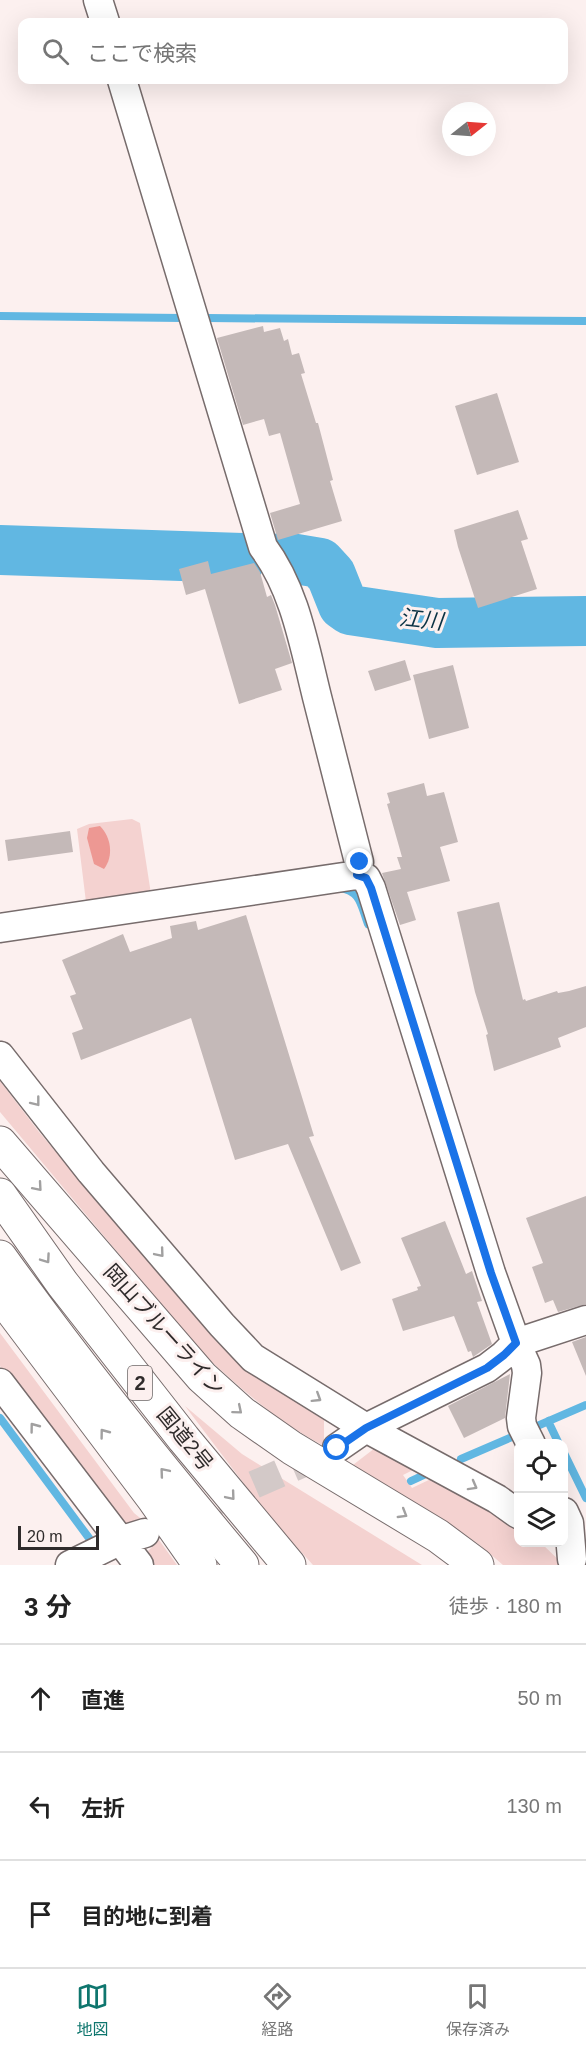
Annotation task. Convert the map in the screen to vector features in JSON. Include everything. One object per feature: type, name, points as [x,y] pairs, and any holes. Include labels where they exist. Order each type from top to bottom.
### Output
[{"type":"main road","name":"岡山ブルーライン","points":[[0,1143],[202,1377],[242,1413],[292,1448],[438,1536],[477,1565]]},
{"type":"main road","name":"国道2号","points":[[0,1195],[62,1282],[184,1439],[289,1565]]},
{"type":"main road","name":"国道2号","points":[[0,1257],[34,1305],[159,1466],[242,1565]]},
{"type":"main road","points":[[0,1295],[153,1498],[200,1565]]},
{"type":"street","points":[[98,0],[104,18]]},
{"type":"street","points":[[123,84],[263,547],[275,563],[288,590],[303,640],[360,862],[357,875]]},
{"type":"street","points":[[0,928],[357,875],[366,878],[491,1273],[526,1365],[522,1409],[527,1436]]},
{"type":"street","points":[[0,1056],[91,1172],[222,1325],[254,1358],[366,1428],[497,1499],[514,1511]]},
{"type":"street","points":[[337,1448],[366,1428],[487,1368],[516,1343],[586,1320]]},
{"type":"street","points":[[0,1383],[132,1537],[139,1565]]},
{"type":"street","points":[[568,1521],[569,1555]]},
{"type":"street","points":[[70,1565],[132,1537]]},
{"type":"shaded area","points":[[132,819],[140,823],[151,894],[86,902],[77,829],[89,824]]},
{"type":"shaded area","points":[[100,826],[107,836],[110,847],[109,858],[104,869],[94,864],[87,838],[89,828]]},
{"type":"shaded area","points":[[0,1081],[39,1132],[216,1341],[255,1376],[324,1420],[324,1446],[275,1415],[201,1352],[0,1112]]},
{"type":"shaded area","points":[[0,1333],[134,1513],[145,1522],[124,1524],[0,1366]]},
{"type":"shaded area","points":[[185,1406],[242,1454],[422,1565],[313,1565],[267,1514]]},
{"type":"shaded area","points":[[375,1448],[415,1469],[403,1475],[412,1488],[433,1478],[514,1523],[514,1547],[545,1547],[564,1565],[503,1565],[481,1546],[439,1517],[349,1468]]},
{"type":"shaded area","points":[[159,1540],[177,1565],[155,1565],[150,1559],[148,1551]]},
{"type":"building","points":[[263,326],[264,332],[280,328],[284,341],[288,339],[292,355],[299,353],[305,373],[301,374],[316,423],[318,423],[333,480],[330,481],[342,521],[278,540],[270,513],[300,504],[280,433],[269,436],[264,419],[243,425],[217,338]]},
{"type":"building","points":[[497,393],[519,462],[477,475],[455,406]]},
{"type":"building","points":[[518,510],[528,539],[521,541],[537,589],[478,608],[454,530]]},
{"type":"building","points":[[208,561],[211,574],[254,563],[260,572],[267,597],[271,595],[275,605],[292,663],[275,669],[282,690],[239,704],[205,589],[186,595],[179,569]]},
{"type":"building","points":[[405,660],[411,680],[375,691],[368,671]]},
{"type":"building","points":[[453,665],[469,728],[429,739],[413,675]]},
{"type":"building","points":[[424,783],[427,796],[444,792],[458,842],[440,847],[450,881],[407,892],[416,920],[400,925],[382,873],[401,869],[397,857],[402,857],[387,804],[390,803],[387,793]]},
{"type":"building","points":[[70,831],[73,852],[8,861],[5,840]]},
{"type":"building","points":[[499,902],[523,1000],[586,986],[586,1027],[558,1038],[561,1047],[494,1071],[486,1035],[488,1034],[475,992],[457,912]]},
{"type":"building","points":[[246,915],[314,1136],[309,1137],[361,1263],[341,1271],[288,1144],[235,1160],[191,1018],[81,1060],[72,1033],[83,1029],[70,996],[76,994],[62,960],[123,934],[130,952],[172,938],[170,926],[196,921],[198,930]]},
{"type":"building","points":[[586,1196],[586,1304],[558,1312],[553,1300],[545,1303],[532,1267],[543,1263],[526,1218]]},
{"type":"building","points":[[445,1221],[466,1274],[472,1271],[482,1301],[477,1302],[492,1344],[473,1357],[471,1351],[468,1352],[454,1316],[403,1331],[392,1299],[418,1290],[417,1287],[421,1286],[401,1238]]},
{"type":"building","points":[[586,1337],[586,1376],[572,1342]]},
{"type":"building","points":[[510,1374],[505,1418],[464,1438],[448,1406]]},
{"type":"waterway","points":[[0,316],[182,318]]},
{"type":"waterway","points":[[207,318],[586,321]]},
{"type":"waterway","name":"江川","points":[[0,550],[242,558]]},
{"type":"waterway","name":"江川","points":[[284,557],[320,563],[331,575],[343,605],[350,610],[437,623],[586,621]]},
{"type":"waterway","points":[[340,888],[356,896],[362,905],[368,924]]},
{"type":"waterway","points":[[461,1459],[586,1405]]},
{"type":"waterway","points":[[0,1418],[89,1538]]},
{"type":"waterway","points":[[548,1421],[557,1439]]},
{"type":"waterway","points":[[568,1461],[586,1498]]},
{"type":"waterway","points":[[411,1481],[426,1474]]},
{"type":"tunnel","points":[[177,1518],[327,1453]]},
{"type":"route","points":[[337,1448],[366,1428],[487,1368],[516,1343],[491,1273],[371,888],[366,878],[357,875],[360,862]]}]
